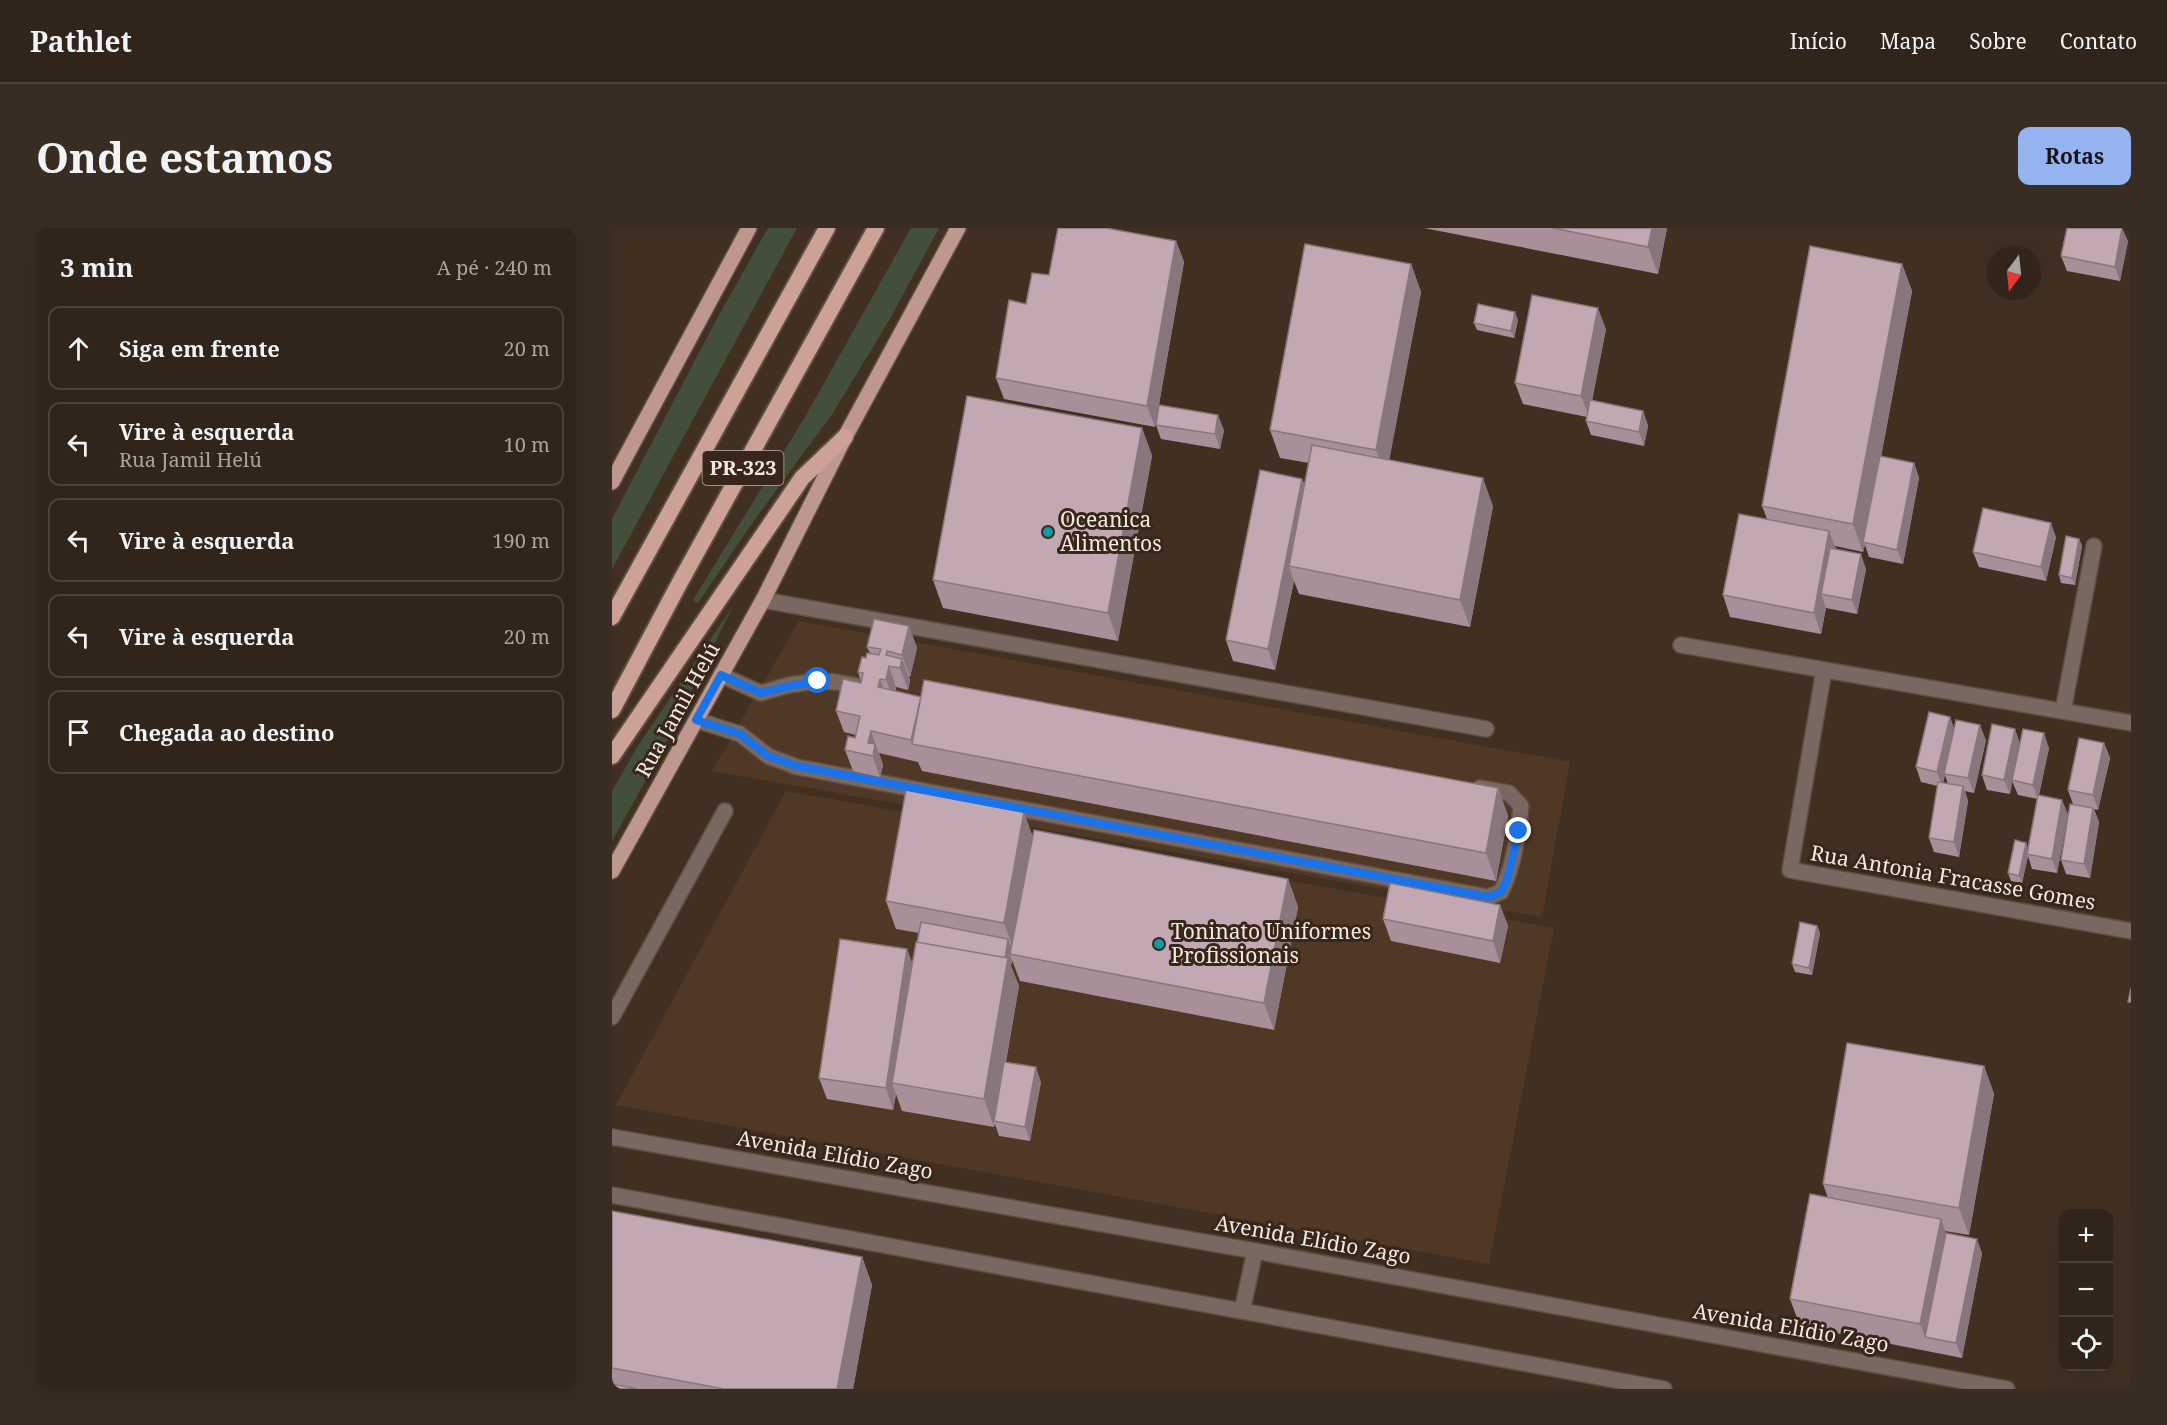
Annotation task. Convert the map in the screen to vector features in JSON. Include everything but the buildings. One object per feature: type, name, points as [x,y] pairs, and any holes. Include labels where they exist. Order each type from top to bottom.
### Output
[{"type":"highway","name":"PR-323","points":[[612,617],[826,228]]},
{"type":"highway","name":"PR-323","points":[[612,710],[876,228]]},
{"type":"highway","points":[[612,756],[802,478],[845,437]]},
{"type":"main road","points":[[612,482],[749,228]]},
{"type":"main road","name":"Rua Jamil Helú","points":[[612,871],[763,600],[845,437],[958,228]]},
{"type":"street","points":[[2063,711],[2094,546]]},
{"type":"street","points":[[763,600],[1486,729]]},
{"type":"street","points":[[1681,645],[2131,723]]},
{"type":"street","name":"Rua Antonia Fracasse Gomes","points":[[1824,670],[1790,870],[2131,932]]},
{"type":"street","points":[[721,675],[761,693],[818,681],[868,688]]},
{"type":"street","points":[[696,720],[740,734],[768,756],[797,766],[1488,897],[1501,892],[1507,880],[1519,831],[1521,806],[1509,793],[1462,785]]},
{"type":"street","points":[[612,1017],[724,811]]},
{"type":"street","name":"Avenida Elídio Zago","points":[[612,1137],[1254,1251],[2007,1389]]},
{"type":"street","points":[[612,1195],[1242,1311],[1600,1383],[1664,1389]]},
{"type":"street","points":[[1242,1311],[1254,1251]]},
{"type":"shaded area","points":[[799,621],[1570,762],[1542,917],[712,771]]},
{"type":"shaded area","points":[[786,791],[1554,928],[1489,1264],[616,1105]]},
{"type":"green space","points":[[768,228],[797,228],[612,569],[612,519],[714,324]]},
{"type":"green space","points":[[911,228],[939,228],[891,317],[833,413],[755,519],[698,603],[693,600],[805,417]]},
{"type":"green space","points":[[733,606],[662,751],[612,841],[612,791],[639,744]]},
{"type":"place","name":"Oceanica Alimentos","points":[[1048,532]]},
{"type":"place","name":"Toninato Uniformes Profissionais","points":[[1159,944]]},
{"type":"route","points":[[818,681],[761,693],[721,675],[696,720],[740,734],[768,756],[797,766],[1488,897],[1501,892],[1507,880],[1519,831]]}]
